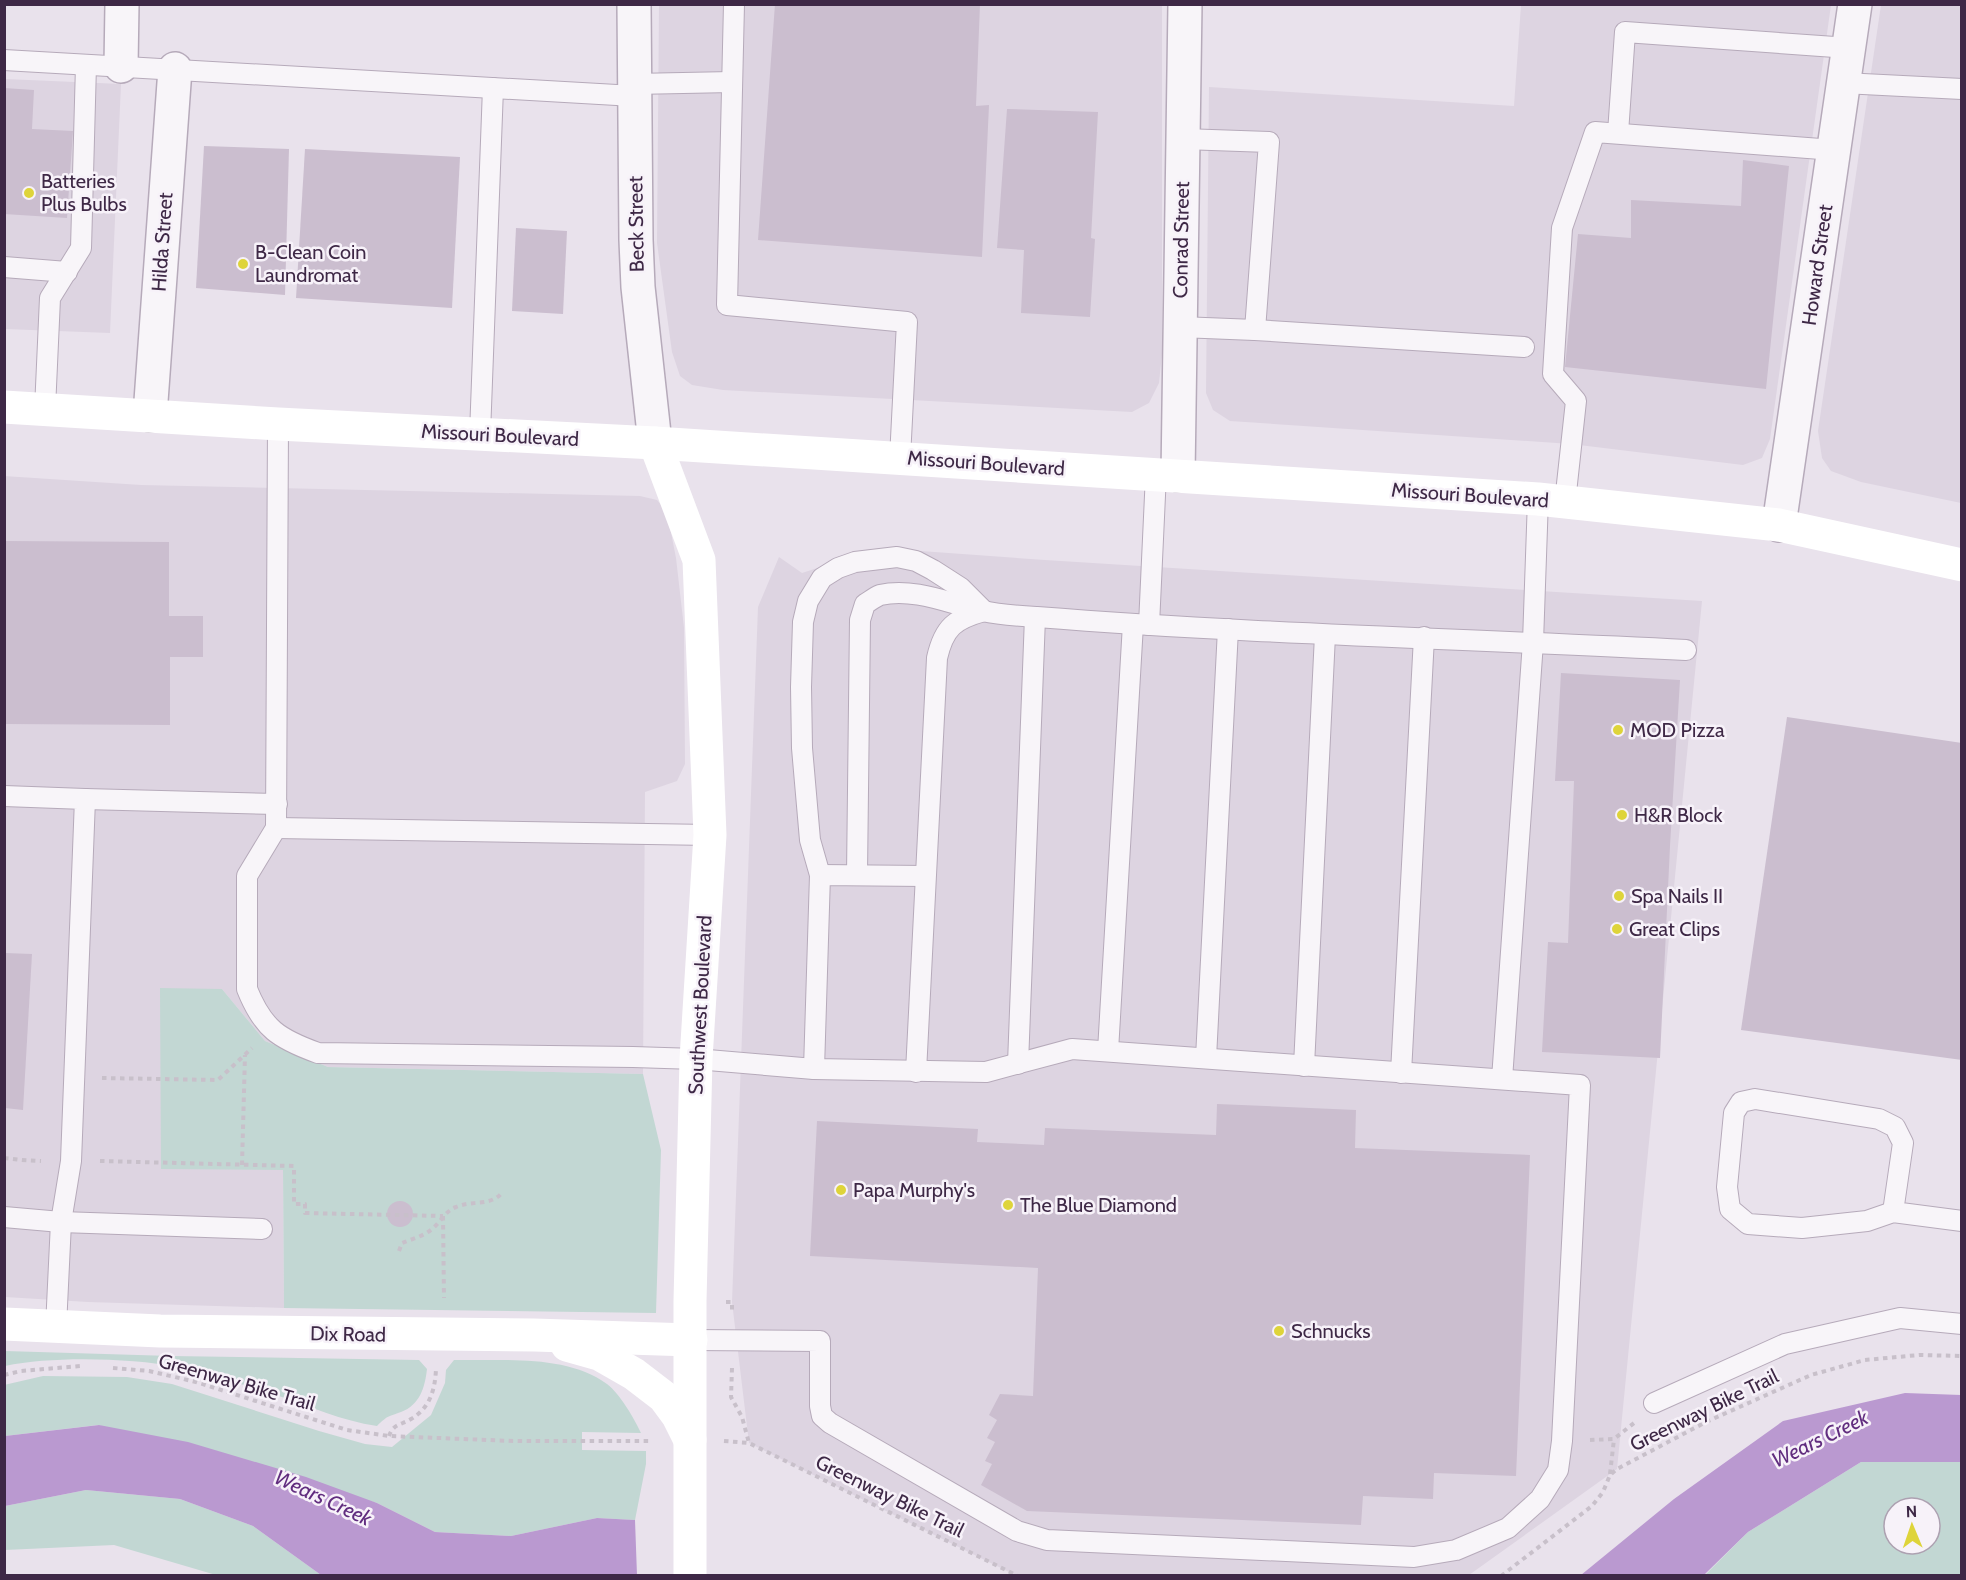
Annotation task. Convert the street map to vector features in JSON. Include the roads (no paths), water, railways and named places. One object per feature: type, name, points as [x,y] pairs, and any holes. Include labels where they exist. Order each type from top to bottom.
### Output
[{"type":"main road","name":"Missouri Boulevard","points":[[4,407],[278,424],[655,443],[1551,501],[1779,525],[1962,565]]},
{"type":"main road","name":"Southwest Boulevard","points":[[655,443],[699,560],[710,835],[696,1059],[690,1575]]},
{"type":"main road","name":"Dix Road","points":[[4,1324],[160,1331],[534,1335],[691,1340]]},
{"type":"main road","points":[[534,1335],[599,1354],[634,1374],[664,1397],[678,1416],[690,1441]]},
{"type":"street","points":[[121,66],[122,4]]},
{"type":"street","name":"Beck Street","points":[[633,4],[638,287],[655,443]]},
{"type":"street","name":"Conrad Street","points":[[1167,475],[1180,327],[1185,4]]},
{"type":"street","name":"Howard Street","points":[[1779,525],[1855,4]]},
{"type":"street","name":"Hilda Street","points":[[150,415],[175,69]]},
{"type":"lane","points":[[734,4],[727,305],[907,322],[900,458]]},
{"type":"lane","points":[[1618,134],[1625,32],[1849,48]]},
{"type":"lane","points":[[4,60],[493,88],[634,90],[732,82]]},
{"type":"lane","points":[[45,410],[50,298],[81,249],[86,65]]},
{"type":"lane","points":[[1844,83],[1962,88]]},
{"type":"lane","points":[[480,434],[493,88]]},
{"type":"lane","points":[[1502,1079],[1533,642],[1551,501],[1576,401],[1553,374],[1562,228],[1595,132],[1834,150]]},
{"type":"lane","points":[[1183,139],[1269,142],[1255,330]]},
{"type":"lane","points":[[4,267],[67,272]]},
{"type":"lane","points":[[1180,327],[1524,346]]},
{"type":"lane","points":[[278,424],[276,828],[248,876],[248,989],[255,1006],[271,1030],[293,1044],[318,1053],[696,1059],[814,1069],[916,1072],[986,1072],[1072,1049],[1580,1085],[1562,1441],[1558,1470],[1540,1499],[1508,1528],[1456,1550],[1414,1557],[1047,1540],[1017,1531],[830,1424],[822,1416],[820,1406],[820,1341],[691,1340]]},
{"type":"lane","points":[[1108,1051],[1141,624],[1167,475]]},
{"type":"lane","points":[[814,1069],[820,875],[810,840],[802,748],[803,622],[808,601],[822,578],[838,568],[855,562],[897,557],[916,561],[933,570],[961,588],[984,612]]},
{"type":"lane","points":[[856,875],[860,620],[865,604],[878,596],[905,594],[938,599],[984,612],[1035,617],[1325,635],[1686,650]]},
{"type":"lane","points":[[916,1072],[937,658],[940,643],[949,628],[964,616],[984,612]]},
{"type":"lane","points":[[1018,1064],[1035,617]]},
{"type":"lane","points":[[1206,1058],[1228,629]]},
{"type":"lane","points":[[1304,1066],[1325,635]]},
{"type":"lane","points":[[1401,1073],[1424,638]]},
{"type":"lane","points":[[4,796],[277,804]]},
{"type":"lane","points":[[56,1327],[62,1222],[71,1161],[85,800]]},
{"type":"lane","points":[[276,828],[710,835]]},
{"type":"lane","points":[[820,875],[925,876]]},
{"type":"lane","points":[[1893,1212],[1903,1143],[1895,1127],[1879,1119],[1755,1099],[1742,1102],[1734,1113],[1727,1187],[1730,1209],[1748,1224],[1802,1228],[1867,1221],[1893,1212],[1962,1221]]},
{"type":"lane","points":[[4,1217],[62,1222],[262,1229]]},
{"type":"lane","points":[[1654,1403],[1785,1344],[1900,1318],[1962,1324]]},
{"type":"water","name":"Wears Creek","points":[[1905,1393],[1961,1395],[1961,1462],[1861,1462],[1748,1532],[1704,1575],[1581,1575],[1674,1499],[1783,1421]]},
{"type":"water","name":"Wears Creek","points":[[99,1425],[188,1442],[306,1477],[377,1503],[435,1532],[511,1536],[597,1518],[635,1520],[637,1575],[321,1575],[253,1526],[180,1499],[86,1490],[5,1506],[5,1436]]},
{"type":"place","name":"Batteries Plus Bulbs","points":[[29,193]]},
{"type":"place","name":"B-Clean Coin Laundromat","points":[[243,264]]},
{"type":"place","name":"MOD Pizza","points":[[1618,730]]},
{"type":"place","name":"H&R Block","points":[[1622,815]]},
{"type":"place","name":"Spa Nails II","points":[[1619,896]]},
{"type":"place","name":"Great Clips","points":[[1617,929]]},
{"type":"place","name":"Papa Murphy's","points":[[841,1190]]},
{"type":"place","name":"The Blue Diamond","points":[[1008,1205]]},
{"type":"place","name":"Schnucks","points":[[1279,1331]]}]
